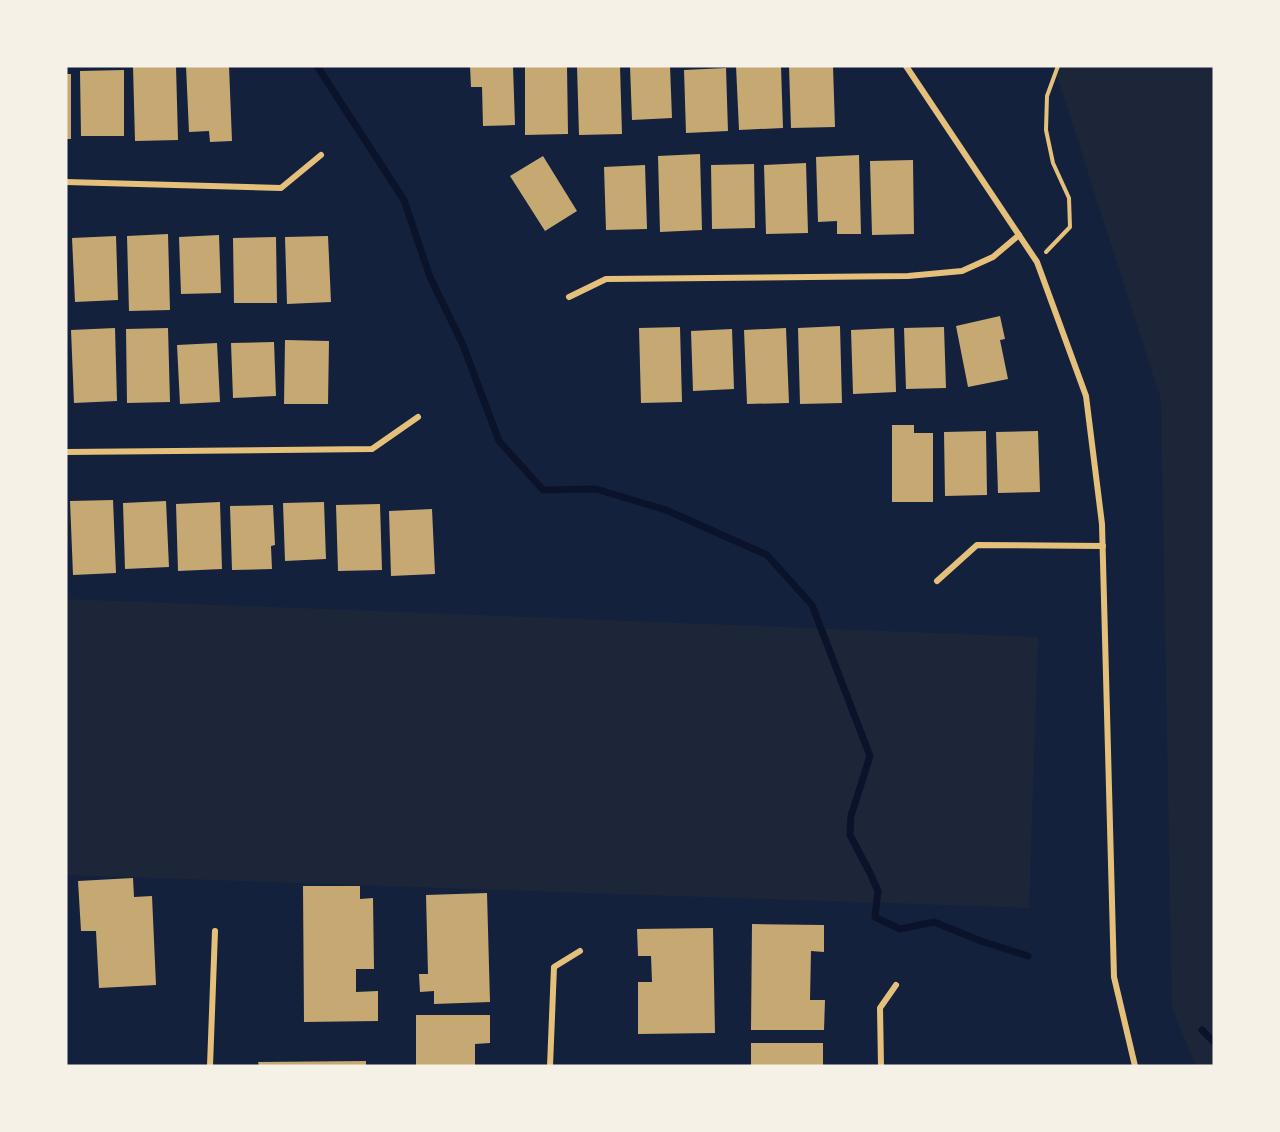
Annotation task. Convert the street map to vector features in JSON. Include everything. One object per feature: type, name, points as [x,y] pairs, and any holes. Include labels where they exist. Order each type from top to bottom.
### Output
[{"type":"street","points":[[906,66],[1037,261],[1086,396],[1102,524],[1114,977],[1135,1066]]},
{"type":"street","points":[[66,182],[281,188],[321,155]]},
{"type":"street","points":[[569,297],[606,279],[908,276],[962,272],[993,257],[1019,236]]},
{"type":"street","points":[[66,452],[372,449],[417,417]]},
{"type":"street","points":[[937,581],[977,545],[1103,546]]},
{"type":"street","points":[[210,1066],[215,931]]},
{"type":"street","points":[[550,1066],[554,967],[580,951]]},
{"type":"street","points":[[881,1066],[880,1008],[896,985]]},
{"type":"path","points":[[1037,261],[1070,227],[1069,198],[1053,163],[1046,130],[1047,96],[1058,66]]},
{"type":"shaded area","points":[[1054,66],[1214,66],[1214,1066],[1196,1066],[1172,1008],[1161,400]]},
{"type":"shaded area","points":[[66,599],[1038,637],[1029,908],[66,875]]},
{"type":"building","points":[[133,66],[176,66],[178,140],[135,141]]},
{"type":"building","points":[[186,66],[229,66],[232,141],[210,142],[209,131],[189,132]]},
{"type":"building","points":[[470,66],[513,66],[515,125],[483,126],[482,87],[471,87]]},
{"type":"building","points":[[525,66],[567,66],[568,134],[525,135]]},
{"type":"building","points":[[577,66],[620,66],[622,134],[579,135]]},
{"type":"building","points":[[630,66],[670,66],[672,118],[632,120]]},
{"type":"building","points":[[736,66],[781,66],[783,128],[739,130]]},
{"type":"building","points":[[789,66],[833,66],[835,127],[791,128]]},
{"type":"building","points":[[726,68],[728,131],[686,133],[684,70]]},
{"type":"building","points":[[124,70],[124,136],[81,136],[80,71]]},
{"type":"building","points":[[66,74],[71,74],[71,139],[66,139]]},
{"type":"building","points":[[700,154],[702,230],[660,232],[658,156]]},
{"type":"building","points":[[859,155],[861,234],[837,234],[837,221],[818,222],[816,157]]},
{"type":"building","points":[[543,156],[577,211],[545,231],[510,176]]},
{"type":"building","points":[[913,160],[914,234],[872,235],[870,161]]},
{"type":"building","points":[[806,163],[808,233],[766,234],[764,165]]},
{"type":"building","points":[[754,164],[755,228],[712,229],[711,165]]},
{"type":"building","points":[[645,165],[647,229],[606,230],[604,167]]},
{"type":"building","points":[[168,234],[170,310],[129,311],[127,236]]},
{"type":"building","points":[[219,235],[221,293],[181,294],[179,237]]},
{"type":"building","points":[[116,236],[118,300],[75,302],[72,238]]},
{"type":"building","points":[[328,236],[331,302],[287,304],[285,237]]},
{"type":"building","points":[[276,237],[277,303],[234,303],[233,238]]},
{"type":"building","points":[[1000,316],[1005,339],[1000,340],[1008,379],[968,387],[956,326]]},
{"type":"building","points":[[840,326],[842,403],[800,404],[798,328]]},
{"type":"building","points":[[680,327],[682,402],[641,403],[639,328]]},
{"type":"building","points":[[944,327],[946,388],[906,389],[904,328]]},
{"type":"building","points":[[115,328],[117,401],[74,403],[71,330]]},
{"type":"building","points":[[168,328],[170,402],[127,403],[126,329]]},
{"type":"building","points":[[786,328],[789,403],[747,404],[744,330]]},
{"type":"building","points":[[894,328],[896,392],[853,394],[851,330]]},
{"type":"building","points":[[732,329],[734,389],[693,391],[691,331]]},
{"type":"building","points":[[285,340],[329,341],[328,404],[284,404]]},
{"type":"building","points":[[274,342],[276,396],[233,398],[231,343]]},
{"type":"building","points":[[217,343],[220,402],[180,404],[177,345]]},
{"type":"building","points":[[892,425],[914,425],[914,433],[933,433],[933,502],[892,502]]},
{"type":"building","points":[[986,431],[987,495],[945,496],[944,432]]},
{"type":"building","points":[[1038,431],[1040,492],[998,493],[996,432]]},
{"type":"building","points":[[113,500],[116,573],[73,575],[70,501]]},
{"type":"building","points":[[166,501],[169,567],[125,569],[123,503]]},
{"type":"building","points":[[220,502],[222,569],[178,571],[176,504]]},
{"type":"building","points":[[324,502],[326,559],[285,561],[283,503]]},
{"type":"building","points":[[380,504],[382,570],[338,571],[336,505]]},
{"type":"building","points":[[273,505],[275,545],[271,546],[272,569],[232,570],[230,506]]},
{"type":"building","points":[[432,509],[435,574],[391,576],[389,511]]},
{"type":"building","points":[[133,878],[134,897],[152,896],[156,985],[99,988],[96,931],[81,931],[78,881]]},
{"type":"building","points":[[303,886],[360,886],[360,899],[373,898],[374,969],[356,969],[356,992],[378,991],[378,1021],[304,1022]]},
{"type":"building","points":[[487,893],[490,1002],[434,1004],[434,991],[420,992],[419,974],[428,974],[426,895]]},
{"type":"building","points":[[752,924],[824,925],[824,952],[811,951],[810,1000],[825,1000],[824,1030],[751,1030]]},
{"type":"building","points":[[713,928],[715,1033],[638,1034],[638,982],[652,982],[651,956],[638,956],[637,929]]},
{"type":"building","points":[[416,1015],[490,1015],[490,1043],[475,1044],[475,1066],[416,1066]]},
{"type":"building","points":[[751,1043],[823,1043],[823,1066],[751,1066]]},
{"type":"building","points":[[366,1061],[366,1066],[259,1066],[258,1062]]},
{"type":"waterway","points":[[317,66],[404,200],[430,277],[463,345],[499,441],[543,490],[596,489],[666,510],[767,555],[812,605],[870,756],[851,816],[850,835],[878,891],[875,917],[900,929],[934,922],[981,941],[1028,956]]},
{"type":"waterway","points":[[1202,1030],[1214,1042]]}]
